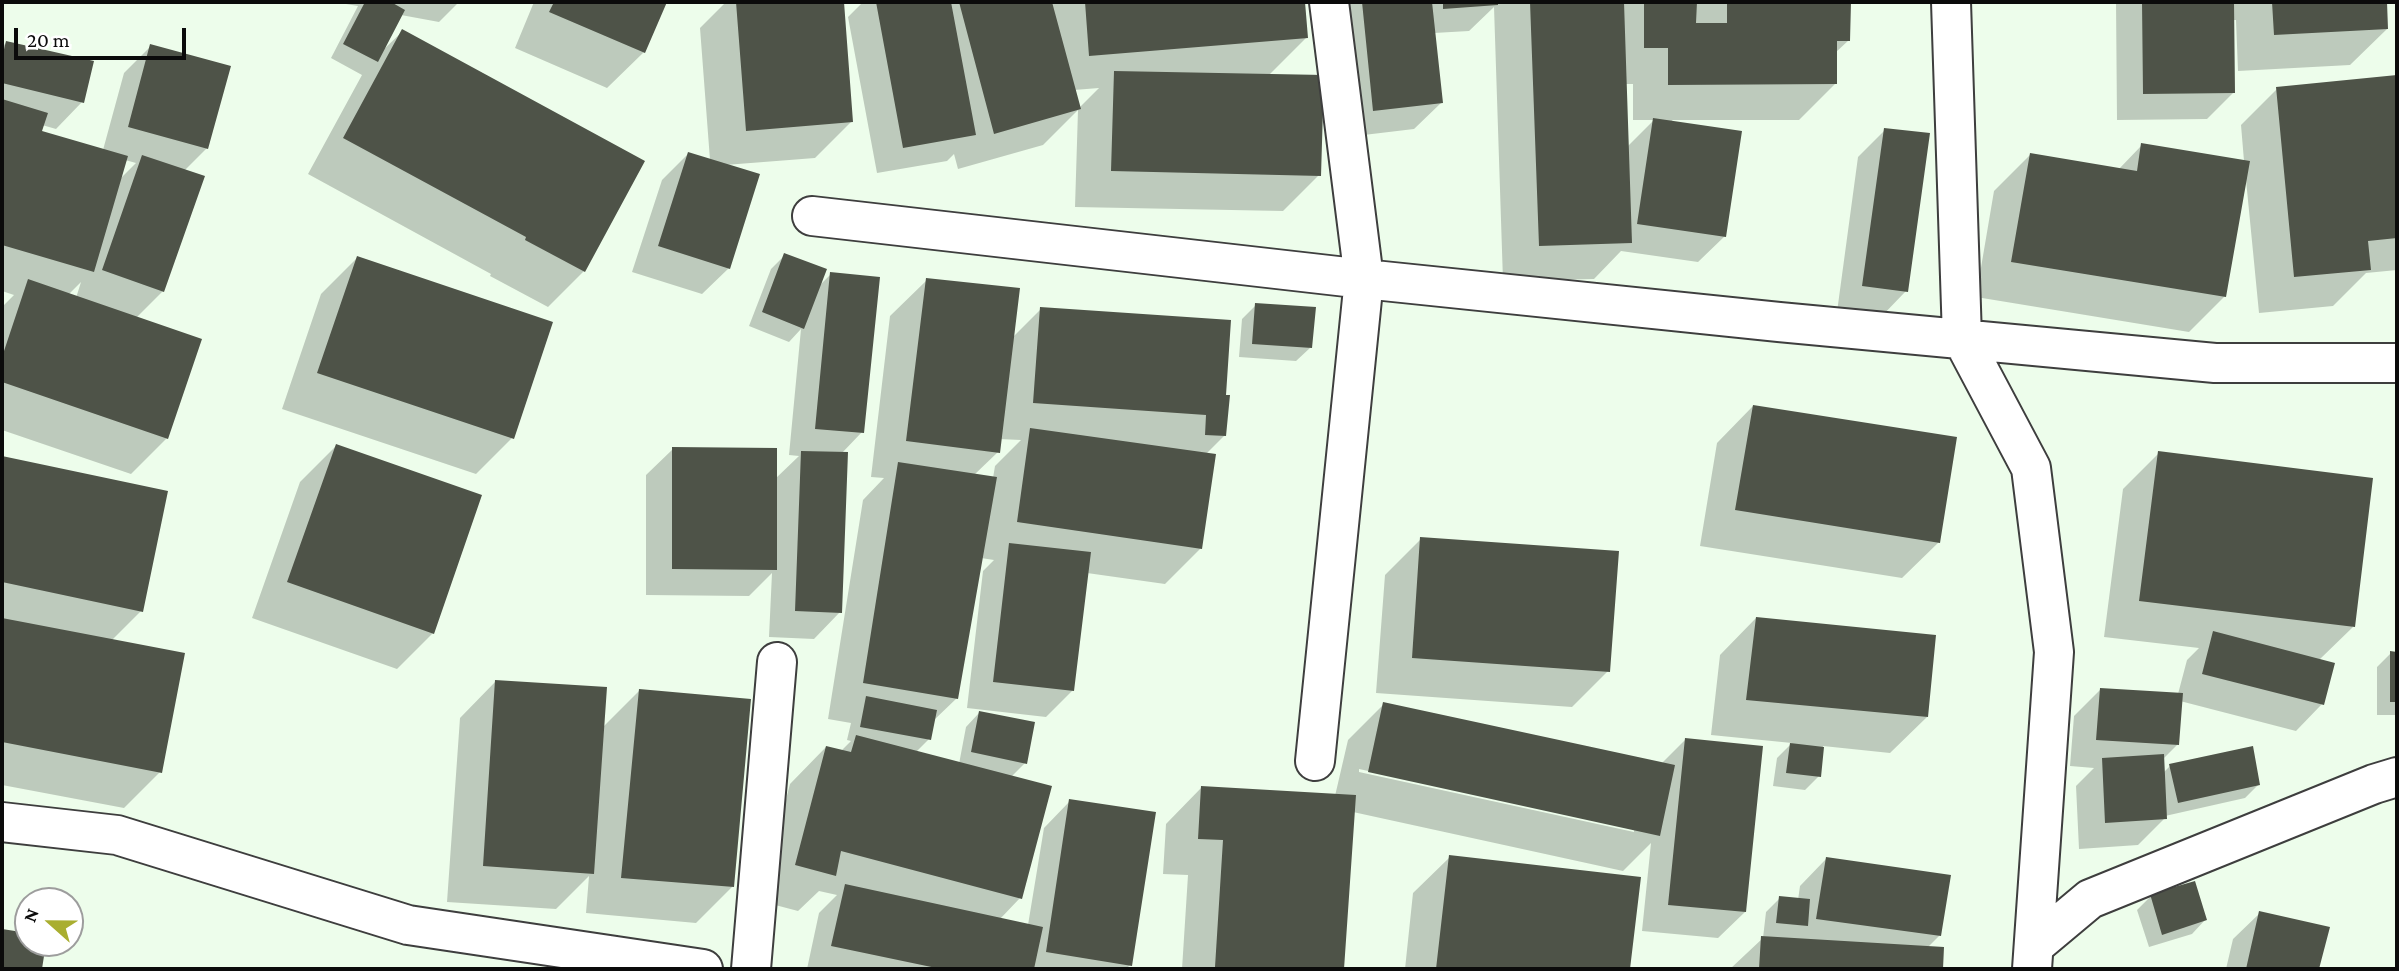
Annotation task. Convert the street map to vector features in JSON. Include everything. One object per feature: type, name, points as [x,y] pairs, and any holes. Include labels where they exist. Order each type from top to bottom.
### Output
[{"type":"street","points":[[1315,761],[1364,279],[1329,2]]},
{"type":"street","points":[[1951,2],[1962,338],[2031,468],[2054,652],[2034,957]]},
{"type":"street","points":[[812,216],[1364,279],[2215,363],[2397,363]]},
{"type":"street","points":[[751,969],[778,662]]},
{"type":"street","points":[[2034,957],[2090,899],[2397,777]]},
{"type":"street","points":[[2,822],[117,835],[408,925],[703,969]]},
{"type":"building","points":[[365,2],[391,2],[405,10],[378,62],[343,44]]},
{"type":"building","points":[[554,2],[667,2],[645,53],[549,12]]},
{"type":"building","points":[[736,2],[844,2],[853,122],[746,131]]},
{"type":"building","points":[[876,2],[951,2],[976,135],[903,148]]},
{"type":"building","points":[[959,2],[1052,2],[1081,109],[994,134]]},
{"type":"building","points":[[1085,2],[1305,2],[1308,38],[1089,56]]},
{"type":"building","points":[[1362,2],[1432,2],[1443,103],[1373,111]]},
{"type":"building","points":[[1443,2],[1498,2],[1498,5],[1443,9]]},
{"type":"building","points":[[1530,2],[1624,2],[1632,243],[1539,246]]},
{"type":"building","points":[[1644,2],[1697,2],[1696,23],[1727,23],[1727,2],[1851,2],[1850,41],[1837,41],[1837,84],[1668,85],[1668,48],[1644,48]]},
{"type":"building","points":[[2142,2],[2234,2],[2235,93],[2143,94]]},
{"type":"building","points":[[2272,2],[2387,2],[2388,29],[2274,35]]},
{"type":"building","points":[[402,29],[645,161],[585,272],[343,138]]},
{"type":"building","points":[[6,41],[94,61],[84,103],[2,83],[2,58]]},
{"type":"building","points":[[150,44],[231,66],[208,149],[128,127]]},
{"type":"building","points":[[1114,71],[1324,75],[1321,176],[1111,171]]},
{"type":"building","points":[[2397,75],[2397,238],[2368,241],[2371,270],[2294,277],[2276,87]]},
{"type":"building","points":[[2,99],[48,113],[42,131],[128,156],[94,272],[2,245]]},
{"type":"building","points":[[1653,118],[1742,131],[1726,237],[1637,224]]},
{"type":"building","points":[[1884,128],[1930,133],[1908,292],[1862,286]]},
{"type":"building","points":[[2141,143],[2250,161],[2226,297],[2011,262],[2030,153],[2137,171]]},
{"type":"building","points":[[688,152],[760,174],[730,269],[658,246]]},
{"type":"building","points":[[142,155],[205,176],[164,292],[102,270]]},
{"type":"building","points":[[784,253],[827,269],[804,329],[762,312]]},
{"type":"building","points":[[357,256],[553,322],[514,439],[317,373]]},
{"type":"building","points":[[830,272],[880,277],[864,433],[815,429]]},
{"type":"building","points":[[926,278],[1020,288],[1000,453],[906,441]]},
{"type":"building","points":[[28,279],[202,339],[168,439],[2,382],[2,357]]},
{"type":"building","points":[[1255,303],[1316,307],[1312,348],[1252,344]]},
{"type":"building","points":[[1040,307],[1231,320],[1226,395],[1230,395],[1226,436],[1205,435],[1206,415],[1033,403]]},
{"type":"building","points":[[1753,405],[1957,437],[1940,543],[1735,510]]},
{"type":"building","points":[[1030,428],[1216,454],[1202,549],[1017,522]]},
{"type":"building","points":[[336,444],[482,495],[434,634],[287,582]]},
{"type":"building","points":[[672,447],[777,448],[777,570],[672,569]]},
{"type":"building","points":[[801,451],[848,452],[842,613],[795,611]]},
{"type":"building","points":[[2158,451],[2373,478],[2355,627],[2139,601]]},
{"type":"building","points":[[2,456],[168,491],[143,612],[2,582]]},
{"type":"building","points":[[898,462],[997,477],[958,699],[863,683]]},
{"type":"building","points":[[1420,537],[1619,551],[1610,672],[1412,658]]},
{"type":"building","points":[[1009,543],[1091,552],[1074,691],[993,682]]},
{"type":"building","points":[[1756,617],[1936,635],[1928,717],[1746,700]]},
{"type":"building","points":[[2,618],[185,653],[162,773],[2,742]]},
{"type":"building","points":[[2213,631],[2335,663],[2324,705],[2202,674]]},
{"type":"building","points":[[2390,651],[2397,652],[2397,702],[2390,702]]},
{"type":"building","points":[[495,680],[607,687],[594,874],[483,866]]},
{"type":"building","points":[[2100,688],[2183,693],[2179,745],[2096,740]]},
{"type":"building","points":[[639,689],[751,699],[734,887],[621,878]]},
{"type":"building","points":[[866,696],[937,710],[931,740],[860,727]]},
{"type":"building","points":[[1383,702],[1675,765],[1660,836],[1368,772]]},
{"type":"building","points":[[979,711],[1035,722],[1027,764],[971,752]]},
{"type":"building","points":[[856,735],[1052,786],[1022,899],[841,851],[836,876],[795,865],[826,746],[851,752]]},
{"type":"building","points":[[1685,738],[1763,746],[1746,912],[1668,905]]},
{"type":"building","points":[[1790,743],[1824,747],[1821,777],[1786,773]]},
{"type":"building","points":[[2253,746],[2260,785],[2178,803],[2169,764]]},
{"type":"building","points":[[2164,754],[2167,819],[2105,823],[2102,758]]},
{"type":"building","points":[[1201,786],[1356,795],[1344,969],[1215,967],[1223,840],[1198,839]]},
{"type":"building","points":[[1069,799],[1156,812],[1132,966],[1046,952]]},
{"type":"building","points":[[1449,855],[1641,877],[1630,969],[1436,969]]},
{"type":"building","points":[[1826,857],[1951,875],[1941,936],[1816,919]]},
{"type":"building","points":[[2195,881],[2207,920],[2162,935],[2150,894]]},
{"type":"building","points":[[845,884],[1043,927],[1034,969],[941,969],[831,946]]},
{"type":"building","points":[[1779,896],[1810,899],[1808,926],[1776,923]]},
{"type":"building","points":[[2259,911],[2330,927],[2319,969],[2246,969]]},
{"type":"building","points":[[2,929],[14,931],[14,957],[44,957],[42,969],[2,969]]},
{"type":"building","points":[[1761,936],[1944,947],[1943,969],[1759,969]]}]
